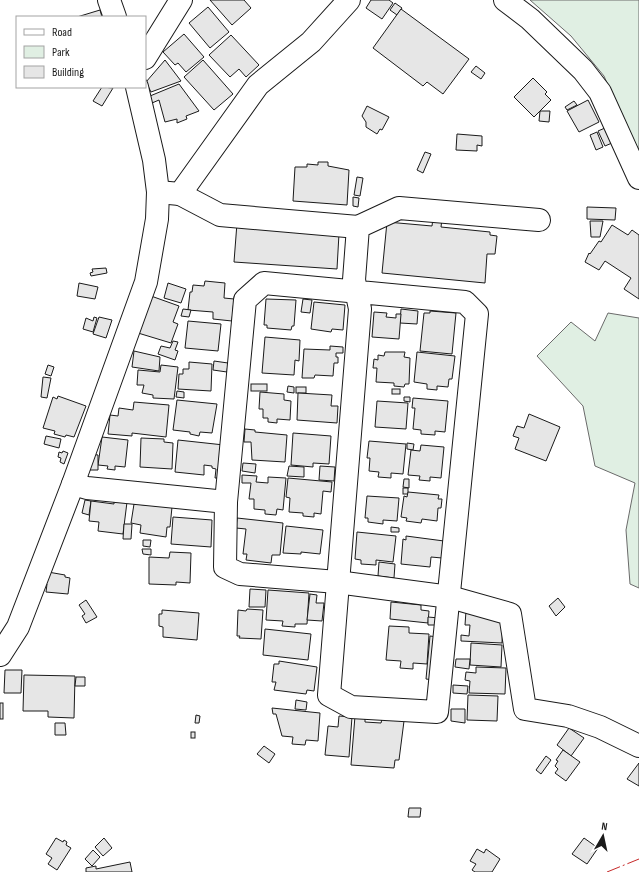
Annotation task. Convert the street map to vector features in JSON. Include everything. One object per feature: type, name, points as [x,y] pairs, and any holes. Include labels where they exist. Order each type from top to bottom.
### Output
[{"type":"street","points":[[109,0],[115,16]]},
{"type":"street","points":[[146,56],[180,0]]},
{"type":"street","points":[[180,194],[258,85],[311,42],[349,0]]},
{"type":"street","points":[[505,0],[530,19],[583,70],[600,92],[639,178]]},
{"type":"street","points":[[0,656],[18,627],[73,484],[146,282],[157,219],[158,192],[154,160],[137,88]]},
{"type":"street","points":[[158,192],[180,194],[220,215],[358,227],[399,208],[539,220]]},
{"type":"street","points":[[358,227],[354,280],[356,292],[360,309],[337,582],[329,695],[351,707],[437,712],[450,597],[477,314],[465,302],[356,292],[264,283],[245,300],[226,502],[225,567],[240,574],[337,582],[450,597],[510,614],[525,709],[568,716],[600,727],[639,746]]},
{"type":"street","points":[[73,484],[87,488],[226,502]]},
{"type":"green space","points":[[530,0],[639,0],[639,149],[632,141],[604,76],[571,36]]},
{"type":"green space","points":[[608,313],[639,318],[639,588],[630,584],[626,530],[635,483],[595,466],[583,406],[537,356],[571,322],[595,341]]},
{"type":"building","points":[[210,0],[244,0],[251,8],[232,25]]},
{"type":"building","points":[[371,0],[389,0],[393,3],[382,19],[366,8]]},
{"type":"building","points":[[395,3],[402,8],[397,15],[390,10]]},
{"type":"building","points":[[208,7],[229,32],[210,48],[189,23]]},
{"type":"building","points":[[401,9],[469,59],[443,94],[427,82],[423,86],[373,48]]},
{"type":"building","points":[[100,10],[102,16],[80,16]]},
{"type":"building","points":[[184,34],[204,57],[186,72],[178,63],[175,65],[163,52]]},
{"type":"building","points":[[231,35],[259,65],[246,77],[239,69],[230,77],[209,55]]},
{"type":"building","points":[[165,60],[181,81],[151,92],[146,82]]},
{"type":"building","points":[[203,60],[233,94],[214,110],[184,77]]},
{"type":"building","points":[[476,66],[485,73],[481,79],[471,72]]},
{"type":"building","points":[[533,78],[547,92],[545,94],[551,100],[534,117],[514,97]]},
{"type":"building","points":[[179,84],[199,111],[186,116],[187,119],[177,123],[177,119],[165,122],[159,100],[152,103],[150,96]]},
{"type":"building","points":[[101,88],[113,88],[102,106],[93,101]]},
{"type":"building","points":[[588,100],[599,122],[579,132],[567,111]]},
{"type":"building","points":[[574,101],[577,105],[567,110],[565,107]]},
{"type":"building","points":[[367,106],[389,117],[382,130],[380,129],[377,134],[366,127],[366,122],[362,116]]},
{"type":"building","points":[[540,111],[550,111],[549,122],[539,121]]},
{"type":"building","points":[[605,128],[612,143],[605,146],[598,131]]},
{"type":"building","points":[[597,132],[603,147],[596,150],[590,135]]},
{"type":"building","points":[[457,134],[482,136],[482,146],[477,145],[477,151],[456,150]]},
{"type":"building","points":[[425,152],[431,154],[423,173],[417,170]]},
{"type":"building","points":[[318,162],[328,162],[328,166],[349,170],[347,205],[293,201],[295,167],[307,167],[307,164],[318,165]]},
{"type":"building","points":[[357,177],[363,178],[360,196],[354,195]]},
{"type":"building","points":[[353,197],[359,198],[358,207],[353,206]]},
{"type":"building","points":[[587,207],[616,208],[615,220],[587,219]]},
{"type":"building","points":[[238,210],[340,216],[337,269],[234,262]]},
{"type":"building","points":[[433,218],[442,219],[441,227],[490,232],[490,235],[497,236],[495,254],[487,254],[485,283],[382,273],[387,222],[432,226]]},
{"type":"building","points":[[590,221],[603,221],[600,237],[591,237]]},
{"type":"building","points":[[612,225],[628,235],[632,230],[639,235],[639,299],[624,289],[631,278],[605,261],[599,270],[585,262],[589,253],[590,254],[599,241],[601,242]]},
{"type":"building","points":[[106,268],[107,273],[91,276],[90,273],[93,272],[92,269]]},
{"type":"building","points":[[205,281],[225,283],[224,298],[234,299],[232,321],[213,319],[213,312],[188,310],[190,292],[192,292],[193,285],[204,286]]},
{"type":"building","points":[[79,283],[98,287],[95,299],[77,296]]},
{"type":"building","points":[[168,283],[186,289],[181,303],[164,298]]},
{"type":"building","points":[[151,296],[179,306],[173,322],[178,324],[171,343],[138,333]]},
{"type":"building","points":[[266,299],[296,300],[294,326],[292,326],[291,330],[267,328],[267,325],[264,325]]},
{"type":"building","points":[[303,299],[312,300],[310,313],[301,312]]},
{"type":"building","points":[[314,302],[345,305],[343,330],[332,329],[331,332],[311,329]]},
{"type":"building","points":[[183,309],[191,310],[189,317],[181,316]]},
{"type":"building","points":[[401,309],[418,311],[417,324],[400,323]]},
{"type":"building","points":[[430,311],[456,313],[452,354],[420,351],[424,313],[430,313]]},
{"type":"building","points":[[374,312],[387,313],[386,317],[396,318],[396,314],[401,314],[399,339],[372,337]]},
{"type":"building","points":[[94,317],[97,318],[93,332],[83,329],[86,318],[93,321]]},
{"type":"building","points":[[99,317],[112,320],[106,338],[93,334]]},
{"type":"building","points":[[188,321],[221,324],[218,351],[185,348]]},
{"type":"building","points":[[265,337],[300,340],[299,361],[295,360],[294,375],[262,373]]},
{"type":"building","points":[[173,341],[178,342],[175,350],[178,351],[175,360],[158,354],[161,346],[170,348]]},
{"type":"building","points":[[330,346],[343,347],[343,353],[336,353],[338,363],[334,363],[333,376],[315,375],[314,378],[302,378],[304,349],[330,350]]},
{"type":"building","points":[[134,351],[160,357],[159,371],[132,367]]},
{"type":"building","points":[[385,352],[405,352],[404,357],[410,358],[409,384],[405,384],[404,387],[394,386],[394,383],[376,382],[377,368],[373,368],[374,359],[378,360],[378,355],[384,356]]},
{"type":"building","points":[[417,352],[455,356],[452,379],[449,379],[448,387],[437,386],[437,390],[427,389],[427,384],[414,382]]},
{"type":"building","points":[[214,361],[228,363],[227,372],[213,370]]},
{"type":"building","points":[[189,362],[212,364],[211,391],[178,389],[179,374],[183,374],[183,369],[189,369]]},
{"type":"building","points":[[48,365],[54,367],[51,376],[45,374]]},
{"type":"building","points":[[161,365],[178,367],[174,399],[153,398],[153,395],[142,393],[144,385],[137,385],[138,370],[160,372]]},
{"type":"building","points":[[43,377],[51,378],[47,398],[41,397]]},
{"type":"building","points":[[251,384],[267,384],[267,391],[251,391]]},
{"type":"building","points":[[288,386],[294,387],[294,393],[287,392]]},
{"type":"building","points":[[296,387],[306,387],[306,393],[296,393]]},
{"type":"building","points":[[392,389],[400,389],[400,394],[392,394]]},
{"type":"building","points":[[177,391],[184,392],[184,398],[176,397]]},
{"type":"building","points":[[260,392],[284,394],[284,400],[291,401],[290,420],[277,419],[277,423],[268,422],[268,418],[263,418],[263,409],[259,409]]},
{"type":"building","points":[[298,393],[332,395],[331,406],[338,406],[337,423],[297,420]]},
{"type":"building","points":[[58,396],[86,406],[74,437],[66,435],[65,437],[54,434],[55,431],[43,428],[53,397],[57,399]]},
{"type":"building","points":[[404,397],[410,397],[410,402],[404,401]]},
{"type":"building","points":[[413,398],[448,401],[445,432],[435,431],[435,435],[421,434],[421,430],[413,429],[415,408],[412,408]]},
{"type":"building","points":[[177,400],[217,404],[212,433],[200,432],[199,436],[190,434],[190,432],[173,430]]},
{"type":"building","points":[[377,401],[408,403],[406,429],[375,427]]},
{"type":"building","points":[[134,402],[169,405],[166,437],[132,433],[132,436],[108,434],[110,415],[118,416],[119,408],[133,410]]},
{"type":"building","points":[[529,414],[560,427],[546,461],[515,449],[519,438],[513,436],[517,426],[524,428]]},
{"type":"building","points":[[245,429],[255,430],[255,432],[287,435],[285,462],[252,460],[251,442],[244,442]]},
{"type":"building","points":[[293,433],[331,436],[329,464],[313,463],[313,467],[291,465]]},
{"type":"building","points":[[46,436],[61,439],[59,448],[44,444]]},
{"type":"building","points":[[102,437],[128,440],[125,467],[115,466],[115,470],[107,469],[108,466],[98,465]]},
{"type":"building","points":[[141,438],[164,439],[164,442],[173,443],[172,469],[140,467]]},
{"type":"building","points":[[178,440],[224,445],[221,478],[215,478],[216,469],[212,468],[212,466],[204,465],[204,475],[175,472]]},
{"type":"building","points":[[369,441],[406,444],[403,474],[391,473],[391,478],[378,477],[379,472],[369,471],[370,458],[367,458]]},
{"type":"building","points":[[407,443],[414,444],[413,450],[407,449]]},
{"type":"building","points":[[421,445],[444,447],[441,478],[430,477],[430,481],[419,480],[420,476],[408,475],[411,450],[420,451]]},
{"type":"building","points":[[63,451],[68,453],[64,464],[60,462],[61,458],[58,457],[59,452],[62,453]]},
{"type":"building","points":[[90,454],[98,455],[98,470],[89,470]]},
{"type":"building","points":[[243,463],[256,464],[255,473],[242,471]]},
{"type":"building","points":[[289,466],[304,467],[304,477],[287,476]]},
{"type":"building","points":[[320,466],[335,467],[334,481],[319,480]]},
{"type":"building","points":[[242,475],[257,476],[256,482],[268,483],[268,477],[286,478],[283,510],[277,509],[276,515],[265,514],[265,510],[254,509],[254,499],[249,499],[251,483],[242,483]]},
{"type":"building","points":[[288,478],[332,482],[331,492],[323,491],[321,514],[314,513],[314,517],[303,516],[303,513],[289,512],[290,498],[286,497]]},
{"type":"building","points":[[404,479],[409,479],[409,488],[403,487]]},
{"type":"building","points":[[403,488],[408,488],[408,494],[403,494]]},
{"type":"building","points":[[408,492],[439,495],[438,499],[442,499],[441,508],[438,508],[437,521],[422,519],[421,523],[406,521],[407,518],[401,517],[404,496],[407,497]]},
{"type":"building","points":[[367,496],[399,498],[397,521],[383,520],[383,524],[368,522],[368,518],[365,518]]},
{"type":"building","points":[[85,500],[91,501],[89,515],[82,513]]},
{"type":"building","points":[[91,501],[114,504],[114,501],[127,502],[123,534],[98,531],[99,522],[89,521]]},
{"type":"building","points":[[134,504],[172,507],[170,527],[167,527],[166,537],[140,533],[141,525],[131,523]]},
{"type":"building","points":[[173,517],[212,520],[211,547],[171,544]]},
{"type":"building","points":[[237,518],[283,523],[280,555],[272,555],[271,563],[246,560],[247,554],[243,554],[246,529],[236,528]]},
{"type":"building","points":[[124,524],[132,524],[131,539],[123,539]]},
{"type":"building","points":[[286,526],[323,530],[320,554],[301,552],[301,554],[283,553]]},
{"type":"building","points":[[391,527],[399,528],[399,532],[391,532]]},
{"type":"building","points":[[357,532],[396,536],[393,562],[376,560],[376,565],[361,564],[361,560],[355,559]]},
{"type":"building","points":[[406,536],[444,541],[442,558],[431,557],[430,567],[401,564],[403,539],[406,540]]},
{"type":"building","points":[[143,540],[151,540],[150,547],[143,546]]},
{"type":"building","points":[[142,549],[151,549],[151,555],[143,554]]},
{"type":"building","points":[[170,552],[191,553],[190,583],[176,582],[176,585],[149,584],[149,557],[169,558]]},
{"type":"building","points":[[379,562],[395,564],[394,578],[378,576]]},
{"type":"building","points":[[48,572],[65,575],[65,577],[70,578],[68,594],[46,592],[47,584],[43,584]]},
{"type":"building","points":[[250,589],[266,590],[265,607],[249,607]]},
{"type":"building","points":[[268,590],[309,593],[307,624],[295,624],[295,627],[282,626],[283,621],[266,620]]},
{"type":"building","points":[[310,594],[317,595],[316,603],[324,603],[322,621],[307,620]]},
{"type":"building","points":[[558,598],[565,607],[556,616],[549,606]]},
{"type":"building","points":[[86,600],[97,617],[86,623],[82,616],[85,614],[79,605]]},
{"type":"building","points":[[391,602],[421,605],[421,610],[429,611],[428,623],[390,619]]},
{"type":"building","points":[[247,609],[263,610],[261,639],[239,638],[240,636],[237,636],[238,610],[246,611]]},
{"type":"building","points":[[162,610],[199,613],[197,640],[163,637],[163,627],[159,626],[159,614],[162,614]]},
{"type":"building","points":[[466,611],[503,618],[502,643],[461,641],[461,635],[469,636],[470,625],[465,625]]},
{"type":"building","points":[[428,617],[439,618],[439,625],[428,625]]},
{"type":"building","points":[[389,626],[409,627],[409,633],[429,634],[427,664],[413,663],[413,669],[400,668],[401,661],[386,660]]},
{"type":"building","points":[[265,629],[311,634],[308,660],[263,655]]},
{"type":"building","points":[[430,636],[438,637],[434,680],[426,679]]},
{"type":"building","points":[[471,643],[502,645],[501,667],[470,665]]},
{"type":"building","points":[[456,659],[470,659],[469,669],[455,667]]},
{"type":"building","points":[[279,661],[317,667],[314,691],[307,690],[306,694],[274,690],[276,682],[272,682],[274,664],[279,664]]},
{"type":"building","points":[[476,667],[506,668],[505,694],[469,693],[470,681],[465,680],[466,672],[476,673]]},
{"type":"building","points":[[5,670],[22,670],[21,693],[4,693]]},
{"type":"building","points":[[24,675],[75,676],[74,718],[48,717],[48,711],[23,711]]},
{"type":"building","points":[[76,677],[85,677],[85,686],[75,686]]},
{"type":"building","points":[[453,685],[468,686],[467,694],[453,693]]},
{"type":"building","points":[[468,695],[498,696],[497,721],[467,720]]},
{"type":"building","points":[[296,700],[307,702],[306,710],[295,709]]},
{"type":"building","points":[[0,703],[3,703],[3,719],[0,719]]},
{"type":"building","points":[[272,708],[320,713],[318,741],[306,740],[305,745],[292,744],[293,737],[282,736],[276,714],[273,714]]},
{"type":"building","points":[[451,709],[465,709],[465,723],[451,721]]},
{"type":"building","points":[[196,715],[200,716],[199,723],[195,723]]},
{"type":"building","points":[[339,716],[352,717],[349,757],[325,755],[328,726],[338,727]]},
{"type":"building","points":[[355,716],[365,717],[365,722],[381,723],[382,719],[404,721],[399,760],[395,760],[394,768],[351,765]]},
{"type":"building","points":[[55,723],[65,723],[66,735],[55,735]]},
{"type":"building","points":[[569,728],[584,738],[571,756],[557,745]]},
{"type":"building","points":[[191,732],[195,732],[195,738],[191,738]]},
{"type":"building","points":[[264,746],[275,754],[269,763],[257,754]]},
{"type":"building","points":[[563,750],[580,762],[566,781],[555,773],[558,769],[555,766],[558,761],[556,760]]},
{"type":"building","points":[[546,756],[551,760],[541,774],[536,770]]},
{"type":"building","points":[[639,763],[639,786],[627,779]]},
{"type":"building","points":[[409,808],[421,808],[420,817],[408,817]]},
{"type":"building","points":[[56,838],[63,842],[64,840],[67,842],[66,845],[71,848],[57,870],[48,864],[52,858],[46,854]]},
{"type":"building","points":[[104,838],[112,848],[103,856],[95,847]]},
{"type":"building","points":[[584,838],[598,848],[587,864],[572,854]]},
{"type":"building","points":[[477,849],[484,853],[486,849],[500,859],[492,872],[475,872],[472,870],[476,864],[470,861]]},
{"type":"building","points":[[93,850],[100,857],[92,866],[85,859]]},
{"type":"building","points":[[130,862],[132,872],[86,872],[86,868],[96,866],[96,869]]},
{"type":"power","points":[[607,872],[639,859]]}]
